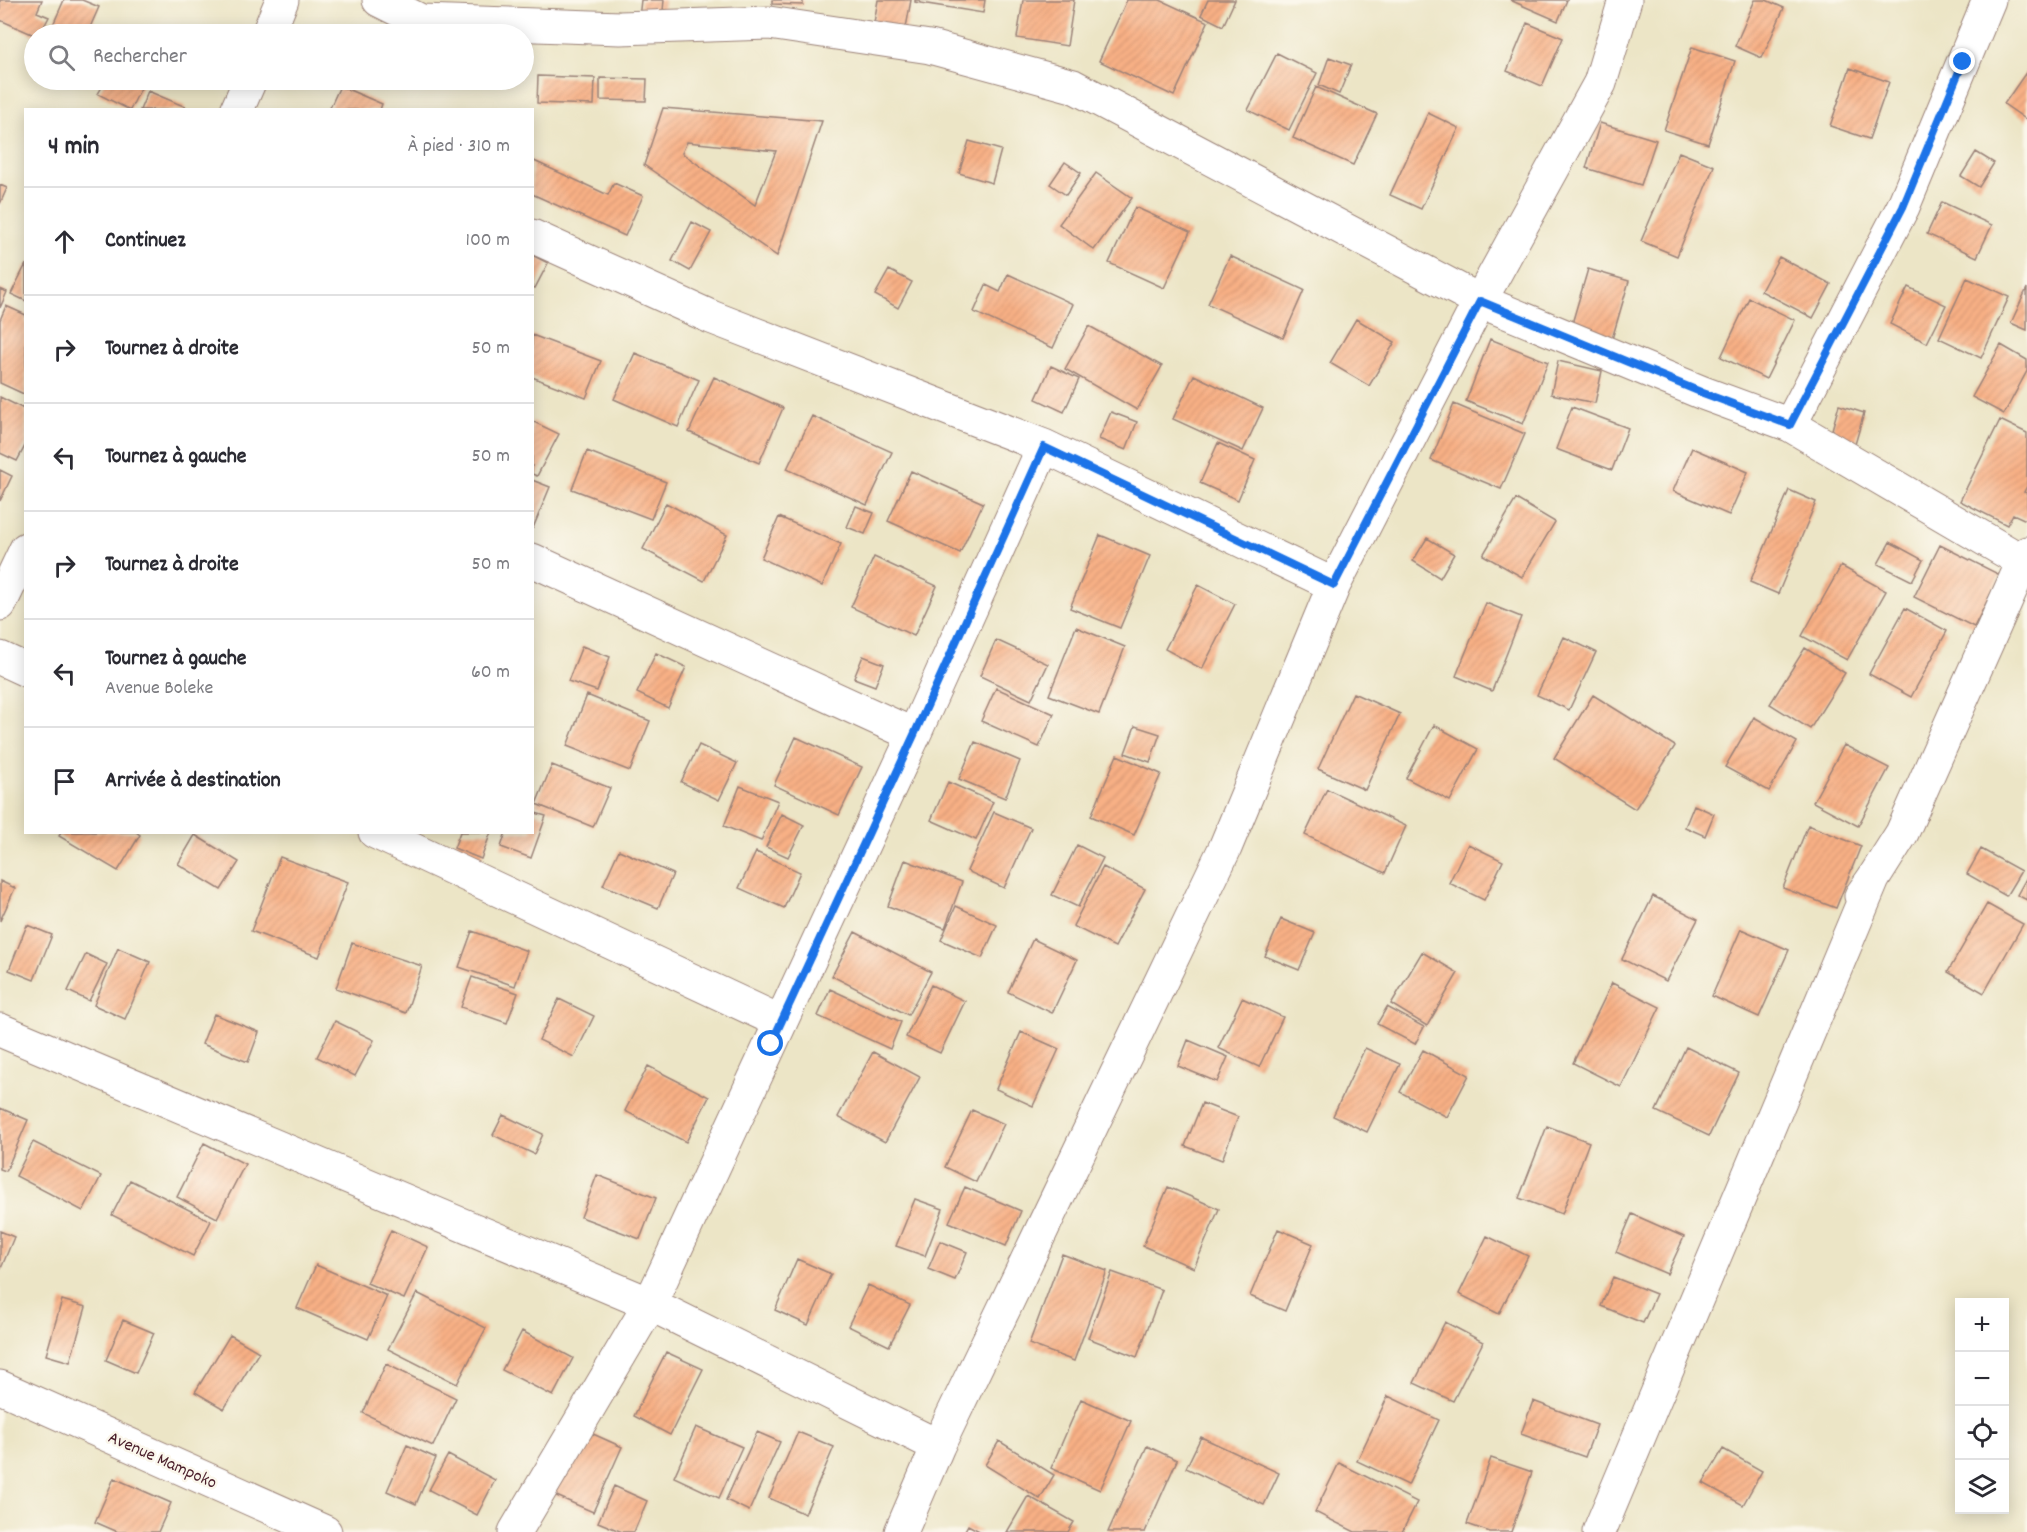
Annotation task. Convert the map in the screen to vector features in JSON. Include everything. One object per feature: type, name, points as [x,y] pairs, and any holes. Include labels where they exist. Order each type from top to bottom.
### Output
[{"type":"street","points":[[272,24],[282,0]]},
{"type":"street","points":[[379,0],[421,21],[506,24]]},
{"type":"street","points":[[901,1532],[938,1446],[1225,848],[1334,585],[1480,301],[1600,83],[1625,0]]},
{"type":"street","points":[[1790,425],[1903,207],[1989,0]]},
{"type":"street","points":[[534,25],[620,28],[769,23],[930,47],[1073,86],[1480,301],[1703,393],[1790,425],[2025,557],[1902,833],[1874,879],[1834,930]]},
{"type":"street","points":[[534,237],[711,317],[1044,447],[1334,585]]},
{"type":"street","points":[[515,1532],[650,1304],[914,735],[1044,447]]},
{"type":"street","points":[[0,603],[24,553]]},
{"type":"street","points":[[534,561],[914,735]]},
{"type":"street","points":[[0,658],[24,668]]},
{"type":"street","points":[[379,834],[781,1022]]},
{"type":"street","points":[[1599,1532],[1874,879]]},
{"type":"street","points":[[0,1030],[650,1304],[938,1446]]},
{"type":"street","name":"Avenue Mampoko","points":[[0,1387],[325,1532]]},
{"type":"building","points":[[0,0],[42,0],[37,12],[49,17],[45,24],[24,24],[24,31],[0,20]]},
{"type":"building","points":[[64,0],[82,0],[99,7],[91,24],[53,24]]},
{"type":"building","points":[[641,0],[664,0],[662,21],[639,18]]},
{"type":"building","points":[[772,0],[803,0],[803,5],[772,4]]},
{"type":"building","points":[[878,0],[911,0],[904,39],[872,34]]},
{"type":"building","points":[[915,0],[985,0],[983,13],[915,2]]},
{"type":"building","points":[[1023,0],[1074,0],[1067,46],[1017,38]]},
{"type":"building","points":[[1127,0],[1160,0],[1208,22],[1174,96],[1099,61]]},
{"type":"building","points":[[1208,0],[1235,0],[1223,26],[1201,15]]},
{"type":"building","points":[[1510,0],[1567,0],[1558,21]]},
{"type":"building","points":[[1755,0],[1766,0],[1784,8],[1762,58],[1735,46]]},
{"type":"building","points":[[1527,23],[1563,38],[1542,86],[1507,71]]},
{"type":"building","points":[[1692,47],[1735,61],[1708,144],[1664,130]]},
{"type":"building","points":[[1277,53],[1317,73],[1289,130],[1248,110]]},
{"type":"building","points":[[1329,57],[1351,65],[1339,94],[1319,85]]},
{"type":"building","points":[[1850,68],[1889,82],[1869,139],[1830,126]]},
{"type":"building","points":[[2027,71],[2027,120],[2004,104]]},
{"type":"building","points":[[538,76],[595,78],[594,105],[537,103]]},
{"type":"building","points":[[600,78],[647,79],[646,101],[600,100]]},
{"type":"building","points":[[1316,87],[1377,114],[1353,165],[1293,138]]},
{"type":"building","points":[[100,90],[140,90],[131,108],[126,108],[98,94]]},
{"type":"building","points":[[338,90],[349,90],[382,104],[381,108],[330,108]]},
{"type":"building","points":[[148,91],[186,107],[185,108],[141,108]]},
{"type":"building","points":[[663,108],[822,121],[777,256],[644,165]],"holes":[[[687,142],[776,151],[755,205],[682,153]]]},
{"type":"building","points":[[1428,113],[1459,128],[1421,209],[1390,195]]},
{"type":"building","points":[[1600,123],[1656,140],[1641,185],[1586,168]]},
{"type":"building","points":[[969,141],[1001,150],[992,183],[959,173]]},
{"type":"building","points":[[1679,152],[1714,166],[1677,256],[1641,241]]},
{"type":"building","points":[[1976,152],[1994,163],[1979,187],[1961,176]]},
{"type":"building","points":[[534,161],[608,195],[614,183],[643,196],[625,236],[534,195]]},
{"type":"building","points":[[1065,162],[1081,173],[1066,195],[1050,184]]},
{"type":"building","points":[[1096,173],[1132,198],[1094,250],[1059,224]]},
{"type":"building","points":[[0,185],[7,188],[0,204]]},
{"type":"building","points":[[1942,202],[1992,225],[1977,257],[1927,234]]},
{"type":"building","points":[[1135,207],[1190,232],[1164,288],[1109,263]]},
{"type":"building","points":[[692,222],[711,232],[690,271],[672,261]]},
{"type":"building","points":[[534,256],[548,263],[534,288]]},
{"type":"building","points":[[1230,256],[1304,290],[1283,338],[1208,304]]},
{"type":"building","points":[[1779,257],[1831,284],[1813,318],[1761,291]]},
{"type":"building","points":[[24,268],[24,300],[11,294]]},
{"type":"building","points":[[1588,269],[1629,281],[1612,339],[1571,327]]},
{"type":"building","points":[[889,270],[912,282],[898,308],[875,295]]},
{"type":"building","points":[[1008,274],[1073,304],[1053,348],[974,312],[986,285],[1000,292]]},
{"type":"building","points":[[1967,278],[2009,297],[1981,358],[1939,338]]},
{"type":"building","points":[[1908,287],[1946,305],[1927,343],[1890,324]]},
{"type":"building","points":[[2027,288],[2027,330],[2011,323]]},
{"type":"building","points":[[0,289],[7,292],[0,308]]},
{"type":"building","points":[[1749,298],[1795,320],[1766,379],[1721,357]]},
{"type":"building","points":[[6,306],[24,314],[24,394],[0,383],[0,320]]},
{"type":"building","points":[[1356,319],[1395,342],[1369,386],[1330,363]]},
{"type":"building","points":[[1089,326],[1162,366],[1137,410],[1065,369]]},
{"type":"building","points":[[534,336],[601,361],[586,398],[534,378]]},
{"type":"building","points":[[1490,339],[1548,362],[1523,424],[1466,401]]},
{"type":"building","points":[[2001,345],[2027,360],[2027,371],[2004,414],[1972,397]]},
{"type":"building","points":[[635,353],[699,380],[678,427],[614,399]]},
{"type":"building","points":[[1558,361],[1602,371],[1595,403],[1551,394]]},
{"type":"building","points":[[1051,366],[1079,379],[1064,412],[1036,399]]},
{"type":"building","points":[[1194,375],[1263,408],[1243,451],[1173,419]]},
{"type":"building","points":[[714,377],[783,408],[759,463],[689,432]]},
{"type":"building","points":[[0,397],[24,409],[24,448],[17,461],[0,453]]},
{"type":"building","points":[[1454,404],[1525,434],[1501,489],[1431,460]]},
{"type":"building","points":[[1839,405],[1864,413],[1852,455],[1827,447]]},
{"type":"building","points":[[1572,407],[1628,428],[1612,470],[1556,449]]},
{"type":"building","points":[[1111,412],[1137,422],[1126,450],[1099,439]]},
{"type":"building","points":[[812,416],[892,452],[867,505],[787,469]]},
{"type":"building","points":[[2000,420],[2027,433],[2027,486],[2024,492],[2027,493],[2027,518],[2026,520],[2013,514],[2007,525],[1960,501]]},
{"type":"building","points":[[534,422],[559,434],[537,476],[534,475]]},
{"type":"building","points":[[1218,443],[1255,460],[1238,500],[1200,483]]},
{"type":"building","points":[[1692,448],[1748,472],[1729,515],[1673,491]]},
{"type":"building","points":[[587,451],[666,482],[651,519],[572,489]]},
{"type":"building","points":[[0,470],[12,476],[0,501]]},
{"type":"building","points":[[911,471],[983,503],[960,553],[888,521]]},
{"type":"building","points":[[534,481],[550,487],[534,526]]},
{"type":"building","points":[[1789,490],[1816,502],[1778,594],[1750,582]]},
{"type":"building","points":[[1516,499],[1555,522],[1522,577],[1483,555]]},
{"type":"building","points":[[666,503],[727,535],[704,581],[643,549]]},
{"type":"building","points":[[856,506],[874,513],[865,534],[847,527]]},
{"type":"building","points":[[779,517],[841,544],[822,586],[761,558]]},
{"type":"building","points":[[1100,535],[1150,556],[1120,628],[1070,608]]},
{"type":"building","points":[[1427,538],[1454,554],[1440,578],[1413,561]]},
{"type":"building","points":[[1890,542],[1923,560],[1912,581],[1878,564]]},
{"type":"building","points":[[1940,545],[2000,575],[1974,627],[1914,597]]},
{"type":"building","points":[[874,557],[937,586],[914,636],[851,607]]},
{"type":"building","points":[[1841,566],[1886,591],[1847,660],[1802,636]]},
{"type":"building","points":[[1198,585],[1235,604],[1202,669],[1165,649]]},
{"type":"building","points":[[1486,603],[1521,617],[1492,691],[1456,676]]},
{"type":"building","points":[[1905,608],[1947,631],[1911,697],[1869,674]]},
{"type":"building","points":[[1076,627],[1125,647],[1099,714],[1049,695]]},
{"type":"building","points":[[1564,637],[1596,652],[1569,710],[1537,695]]},
{"type":"building","points":[[996,640],[1048,664],[1031,700],[980,676]]},
{"type":"building","points":[[582,646],[610,657],[597,691],[568,681]]},
{"type":"building","points":[[1805,648],[1845,673],[1810,729],[1770,704]]},
{"type":"building","points":[[656,653],[686,667],[668,708],[637,693]]},
{"type":"building","points":[[863,656],[884,664],[875,686],[854,678]]},
{"type":"building","points":[[996,688],[1054,714],[1039,747],[981,721]]},
{"type":"building","points":[[1353,693],[1400,714],[1365,790],[1318,769]]},
{"type":"building","points":[[587,695],[650,721],[630,771],[567,746]]},
{"type":"building","points":[[1593,695],[1675,746],[1635,809],[1554,758]]},
{"type":"building","points":[[1754,717],[1797,742],[1769,791],[1725,767]]},
{"type":"building","points":[[1434,725],[1478,749],[1450,801],[1406,778]]},
{"type":"building","points":[[1135,726],[1160,734],[1150,762],[1125,753]]},
{"type":"building","points":[[796,737],[862,767],[839,815],[774,785]]},
{"type":"building","points":[[975,742],[1020,761],[1005,798],[959,779]]},
{"type":"building","points":[[699,745],[737,763],[719,800],[681,782]]},
{"type":"building","points":[[1844,745],[1889,768],[1858,826],[1813,802]]},
{"type":"building","points":[[1117,755],[1161,774],[1134,835],[1091,816]]},
{"type":"building","points":[[552,765],[610,788],[593,827],[536,804]]},
{"type":"building","points":[[948,782],[993,802],[976,840],[931,820]]},
{"type":"building","points":[[740,786],[778,801],[761,841],[724,826]]},
{"type":"building","points":[[1327,789],[1406,826],[1385,873],[1305,835]]},
{"type":"building","points":[[1694,805],[1714,814],[1705,836],[1685,827]]},
{"type":"building","points":[[994,812],[1031,828],[1004,888],[967,871]]},
{"type":"building","points":[[534,813],[546,816],[531,858],[501,847],[505,834],[534,834]]},
{"type":"building","points":[[782,814],[804,825],[788,857],[766,847]]},
{"type":"building","points":[[1808,825],[1861,846],[1836,908],[1783,888]]},
{"type":"building","points":[[60,834],[140,835],[118,871],[59,836]]},
{"type":"building","points":[[459,834],[490,834],[481,859],[454,848]]},
{"type":"building","points":[[195,835],[239,862],[221,890],[178,864]]},
{"type":"building","points":[[1468,844],[1503,861],[1484,900],[1449,883]]},
{"type":"building","points":[[1077,845],[1103,858],[1078,907],[1052,895]]},
{"type":"building","points":[[1981,849],[2021,871],[2006,896],[1967,874]]},
{"type":"building","points":[[619,850],[673,874],[658,908],[603,885]]},
{"type":"building","points":[[756,852],[800,872],[784,908],[739,888]]},
{"type":"building","points":[[280,857],[348,882],[319,957],[251,931]]},
{"type":"building","points":[[905,860],[962,882],[945,928],[888,906]]},
{"type":"building","points":[[1103,867],[1145,889],[1115,947],[1073,926]]},
{"type":"building","points":[[2027,877],[2027,900],[2017,895]]},
{"type":"building","points":[[0,881],[15,888],[0,921]]},
{"type":"building","points":[[1653,896],[1698,919],[1666,981],[1622,959]]},
{"type":"building","points":[[1987,904],[2023,924],[1984,993],[1948,972]]},
{"type":"building","points":[[956,906],[997,925],[982,958],[941,940]]},
{"type":"building","points":[[1281,919],[1315,933],[1299,970],[1265,956]]},
{"type":"building","points":[[27,925],[52,935],[34,980],[9,970]]},
{"type":"building","points":[[1741,929],[1789,950],[1759,1017],[1712,996]]},
{"type":"building","points":[[472,931],[527,951],[515,986],[459,967]]},
{"type":"building","points":[[855,932],[931,972],[908,1015],[832,976]]},
{"type":"building","points":[[1033,939],[1077,960],[1052,1013],[1008,992]]},
{"type":"building","points":[[352,943],[422,966],[406,1013],[336,988]]},
{"type":"building","points":[[118,948],[150,962],[125,1019],[94,1005]]},
{"type":"building","points":[[1422,952],[1458,973],[1427,1026],[1391,1004]]},
{"type":"building","points":[[86,954],[107,964],[89,1001],[68,991]]},
{"type":"building","points":[[472,977],[518,993],[507,1023],[461,1007]]},
{"type":"building","points":[[1612,983],[1660,1007],[1621,1087],[1573,1063]]},
{"type":"building","points":[[931,985],[965,1001],[940,1053],[906,1037]]},
{"type":"building","points":[[830,989],[901,1022],[890,1049],[818,1016]]},
{"type":"building","points":[[1242,998],[1283,1017],[1259,1067],[1218,1048]]},
{"type":"building","points":[[559,999],[594,1016],[574,1057],[539,1040]]},
{"type":"building","points":[[1387,1007],[1424,1027],[1415,1044],[1377,1024]]},
{"type":"building","points":[[214,1014],[259,1032],[248,1062],[202,1044]]},
{"type":"building","points":[[335,1021],[374,1040],[355,1076],[317,1057]]},
{"type":"building","points":[[1021,1032],[1059,1049],[1033,1106],[996,1089]]},
{"type":"building","points":[[1188,1040],[1228,1057],[1217,1082],[1178,1066]]},
{"type":"building","points":[[1686,1047],[1739,1073],[1709,1136],[1656,1111]]},
{"type":"building","points":[[1365,1048],[1400,1064],[1367,1132],[1333,1116]]},
{"type":"building","points":[[1423,1050],[1469,1075],[1447,1117],[1400,1092]]},
{"type":"building","points":[[873,1052],[920,1077],[885,1142],[838,1117]]},
{"type":"building","points":[[648,1066],[709,1097],[686,1142],[625,1111]]},
{"type":"building","points":[[1202,1103],[1238,1117],[1222,1160],[1185,1146]]},
{"type":"building","points":[[0,1108],[28,1120],[6,1171],[0,1169]]},
{"type":"building","points":[[972,1110],[1004,1124],[976,1182],[945,1167]]},
{"type":"building","points":[[503,1115],[543,1134],[534,1154],[493,1135]]},
{"type":"building","points":[[1547,1126],[1589,1142],[1562,1214],[1519,1198]]},
{"type":"building","points":[[33,1142],[101,1176],[83,1211],[16,1176]]},
{"type":"building","points":[[204,1143],[245,1164],[217,1218],[177,1197]]},
{"type":"building","points":[[597,1175],[656,1198],[640,1239],[581,1217]]},
{"type":"building","points":[[130,1180],[211,1221],[193,1256],[112,1215]]},
{"type":"building","points":[[965,1187],[1021,1211],[1006,1246],[949,1222]]},
{"type":"building","points":[[1168,1187],[1219,1209],[1194,1268],[1143,1246]]},
{"type":"building","points":[[915,1199],[943,1209],[925,1256],[896,1246]]},
{"type":"building","points":[[1632,1214],[1684,1237],[1667,1274],[1616,1252]]},
{"type":"building","points":[[1278,1229],[1313,1244],[1285,1311],[1250,1296]]},
{"type":"building","points":[[391,1230],[428,1247],[404,1299],[367,1283]]},
{"type":"building","points":[[0,1231],[14,1237],[0,1271]]},
{"type":"building","points":[[1487,1236],[1528,1256],[1499,1314],[1459,1294]]},
{"type":"building","points":[[940,1241],[967,1252],[955,1280],[928,1269]]},
{"type":"building","points":[[1062,1254],[1107,1271],[1074,1361],[1029,1344]]},
{"type":"building","points":[[797,1259],[831,1274],[808,1325],[775,1310]]},
{"type":"building","points":[[316,1265],[387,1296],[368,1339],[297,1308]]},
{"type":"building","points":[[1112,1272],[1162,1290],[1137,1357],[1088,1338]]},
{"type":"building","points":[[1613,1277],[1656,1294],[1643,1323],[1601,1306]]},
{"type":"building","points":[[868,1285],[910,1305],[889,1346],[848,1326]]},
{"type":"building","points":[[417,1293],[486,1328],[457,1384],[388,1349]]},
{"type":"building","points":[[62,1300],[86,1307],[70,1362],[46,1355]]},
{"type":"building","points":[[123,1320],[154,1333],[136,1373],[106,1360]]},
{"type":"building","points":[[1445,1322],[1483,1342],[1453,1401],[1414,1383]]},
{"type":"building","points":[[522,1331],[573,1358],[553,1396],[502,1370]]},
{"type":"building","points":[[230,1335],[259,1352],[224,1409],[195,1392]]},
{"type":"building","points":[[666,1352],[703,1369],[670,1435],[634,1416]]},
{"type":"building","points":[[386,1364],[456,1398],[433,1446],[363,1413]]},
{"type":"building","points":[[1388,1396],[1439,1420],[1408,1485],[1357,1461]]},
{"type":"building","points":[[1081,1399],[1131,1421],[1100,1490],[1051,1468]]},
{"type":"building","points":[[1533,1401],[1597,1425],[1585,1457],[1521,1434]]},
{"type":"building","points":[[696,1427],[742,1447],[719,1498],[674,1477]]},
{"type":"building","points":[[582,1429],[622,1447],[593,1512],[552,1494]]},
{"type":"building","points":[[757,1432],[780,1442],[749,1511],[726,1500]]},
{"type":"building","points":[[798,1432],[834,1447],[805,1514],[769,1498]]},
{"type":"building","points":[[1201,1437],[1279,1473],[1264,1505],[1186,1468]]},
{"type":"building","points":[[999,1441],[1054,1475],[1040,1499],[985,1465]]},
{"type":"building","points":[[407,1445],[436,1458],[416,1504],[387,1491]]},
{"type":"building","points":[[1147,1446],[1177,1460],[1145,1532],[1108,1532]]},
{"type":"building","points":[[1723,1449],[1762,1471],[1743,1505],[1703,1483]]},
{"type":"building","points":[[448,1455],[495,1480],[477,1515],[429,1490]]},
{"type":"building","points":[[1491,1458],[1532,1472],[1511,1532],[1490,1532],[1467,1524]]},
{"type":"building","points":[[1339,1463],[1417,1502],[1402,1532],[1355,1532],[1315,1512]]},
{"type":"building","points":[[114,1478],[171,1503],[158,1532],[118,1532],[95,1522]]},
{"type":"building","points":[[614,1486],[647,1501],[634,1532],[622,1532],[598,1522]]},
{"type":"building","points":[[1028,1496],[1074,1522],[1068,1532],[1007,1532]]},
{"type":"building","points":[[968,1525],[981,1532],[964,1532]]},
{"type":"route","points":[[771,1044],[1044,447],[1334,585],[1480,301],[1703,393],[1790,425],[1903,207],[1963,62]]}]
